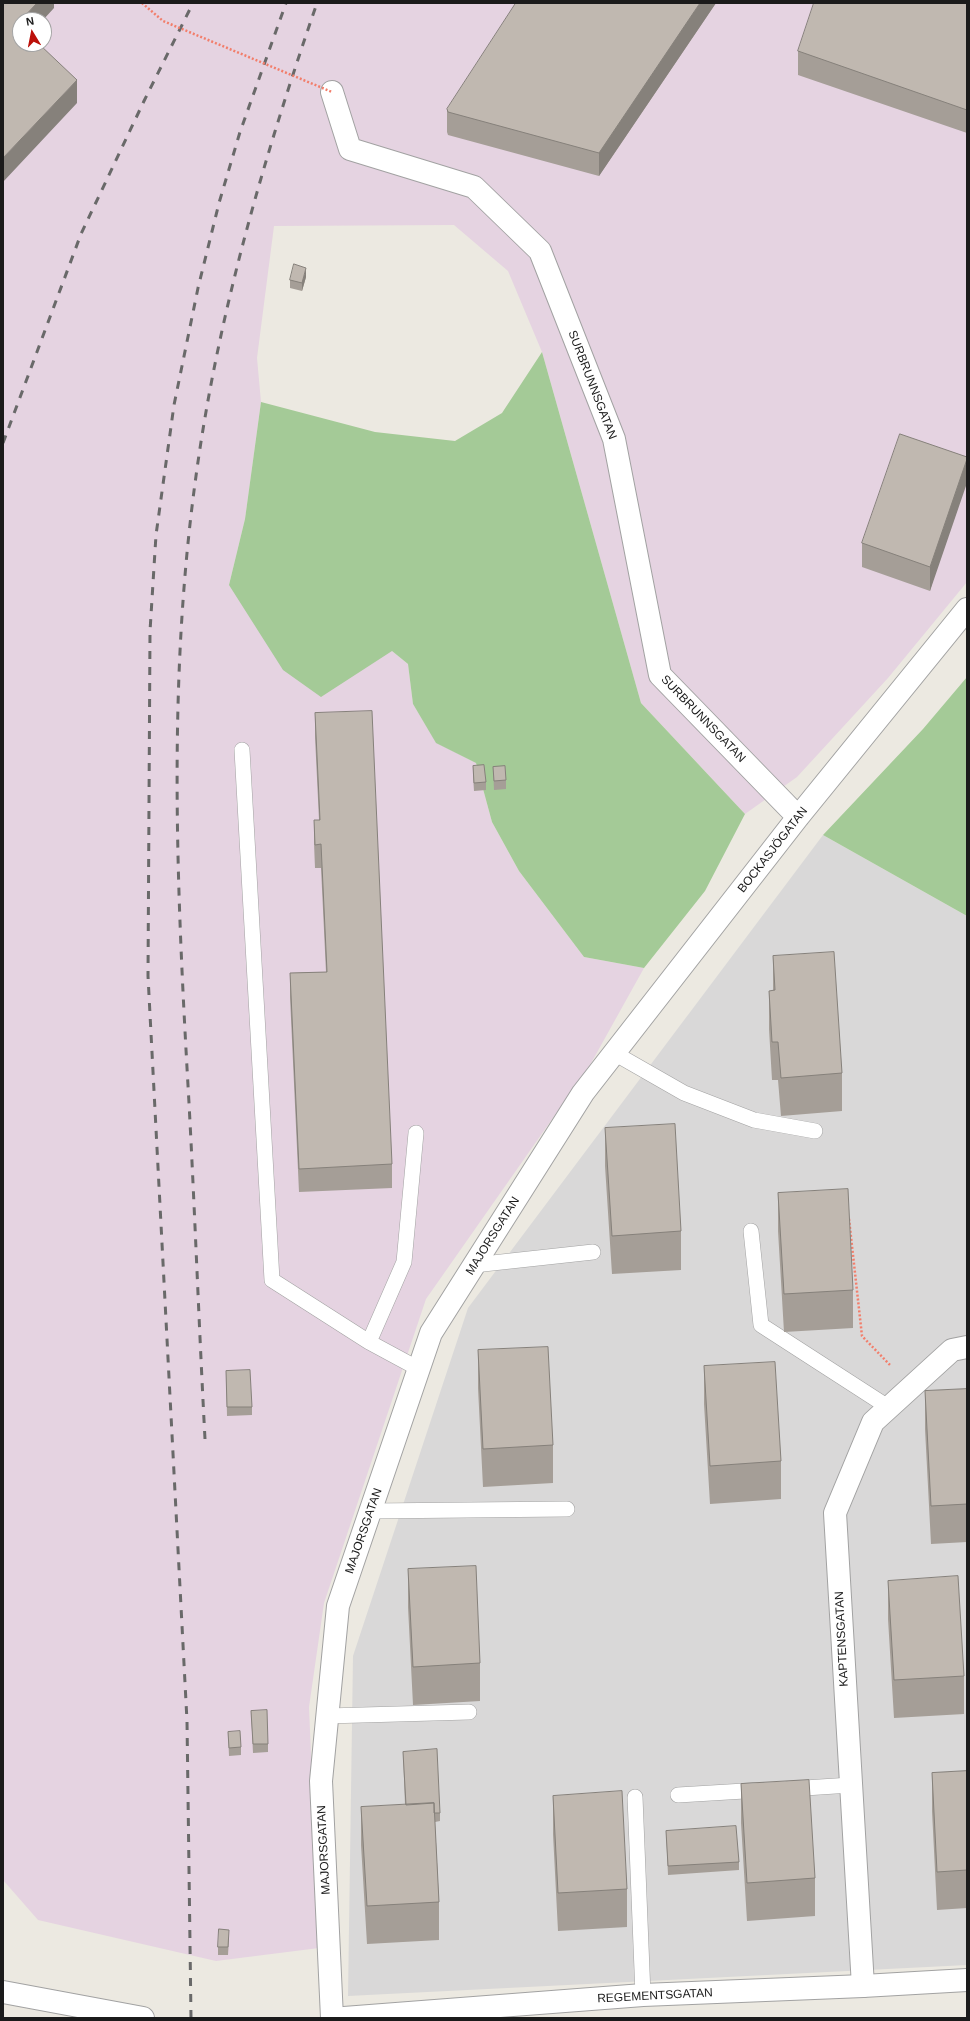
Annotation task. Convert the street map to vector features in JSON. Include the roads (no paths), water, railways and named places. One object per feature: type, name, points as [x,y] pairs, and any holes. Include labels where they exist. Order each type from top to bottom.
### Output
[{"type":"street","name":"SURBRUNNSGATAN","points":[[332,92],[350,149],[474,187],[540,251],[614,439],[660,675],[798,817]]},
{"type":"street","name":"BOCKASJÖGATAN","points":[[583,1093],[798,817],[967,609]]},
{"type":"street","name":"MAJORSGATAN","points":[[332,2018],[321,1781],[338,1606],[431,1333],[583,1093]]},
{"type":"street","name":"KAPTENSGATAN","points":[[863,1986],[835,1513],[873,1422],[952,1350],[967,1347]]},
{"type":"street","name":"REGEMENTSGATAN","points":[[344,2018],[643,1996],[967,1980]]},
{"type":"street","points":[[3,1992],[143,2018]]},
{"type":"lane","points":[[242,750],[272,1280],[369,1342],[419,1370]]},
{"type":"lane","points":[[614,1053],[684,1093],[747,1118],[815,1131]]},
{"type":"lane","points":[[369,1342],[404,1262],[416,1133]]},
{"type":"lane","points":[[751,1231],[761,1325],[888,1407]]},
{"type":"lane","points":[[474,1265],[593,1252]]},
{"type":"lane","points":[[371,1511],[567,1509]]},
{"type":"lane","points":[[327,1716],[468,1712]]},
{"type":"lane","points":[[678,1795],[851,1785]]},
{"type":"lane","points":[[635,1797],[643,1996]]},
{"type":"railway","points":[[3,443],[81,234],[144,101],[193,3]]},
{"type":"railway","points":[[191,2018],[187,1721],[148,976],[150,631],[156,535],[174,405],[198,288],[219,203],[240,132],[286,3]]},
{"type":"railway","points":[[205,1439],[178,868],[178,711],[181,633],[187,554],[205,415],[230,296],[261,178],[297,61],[317,3]]}]
